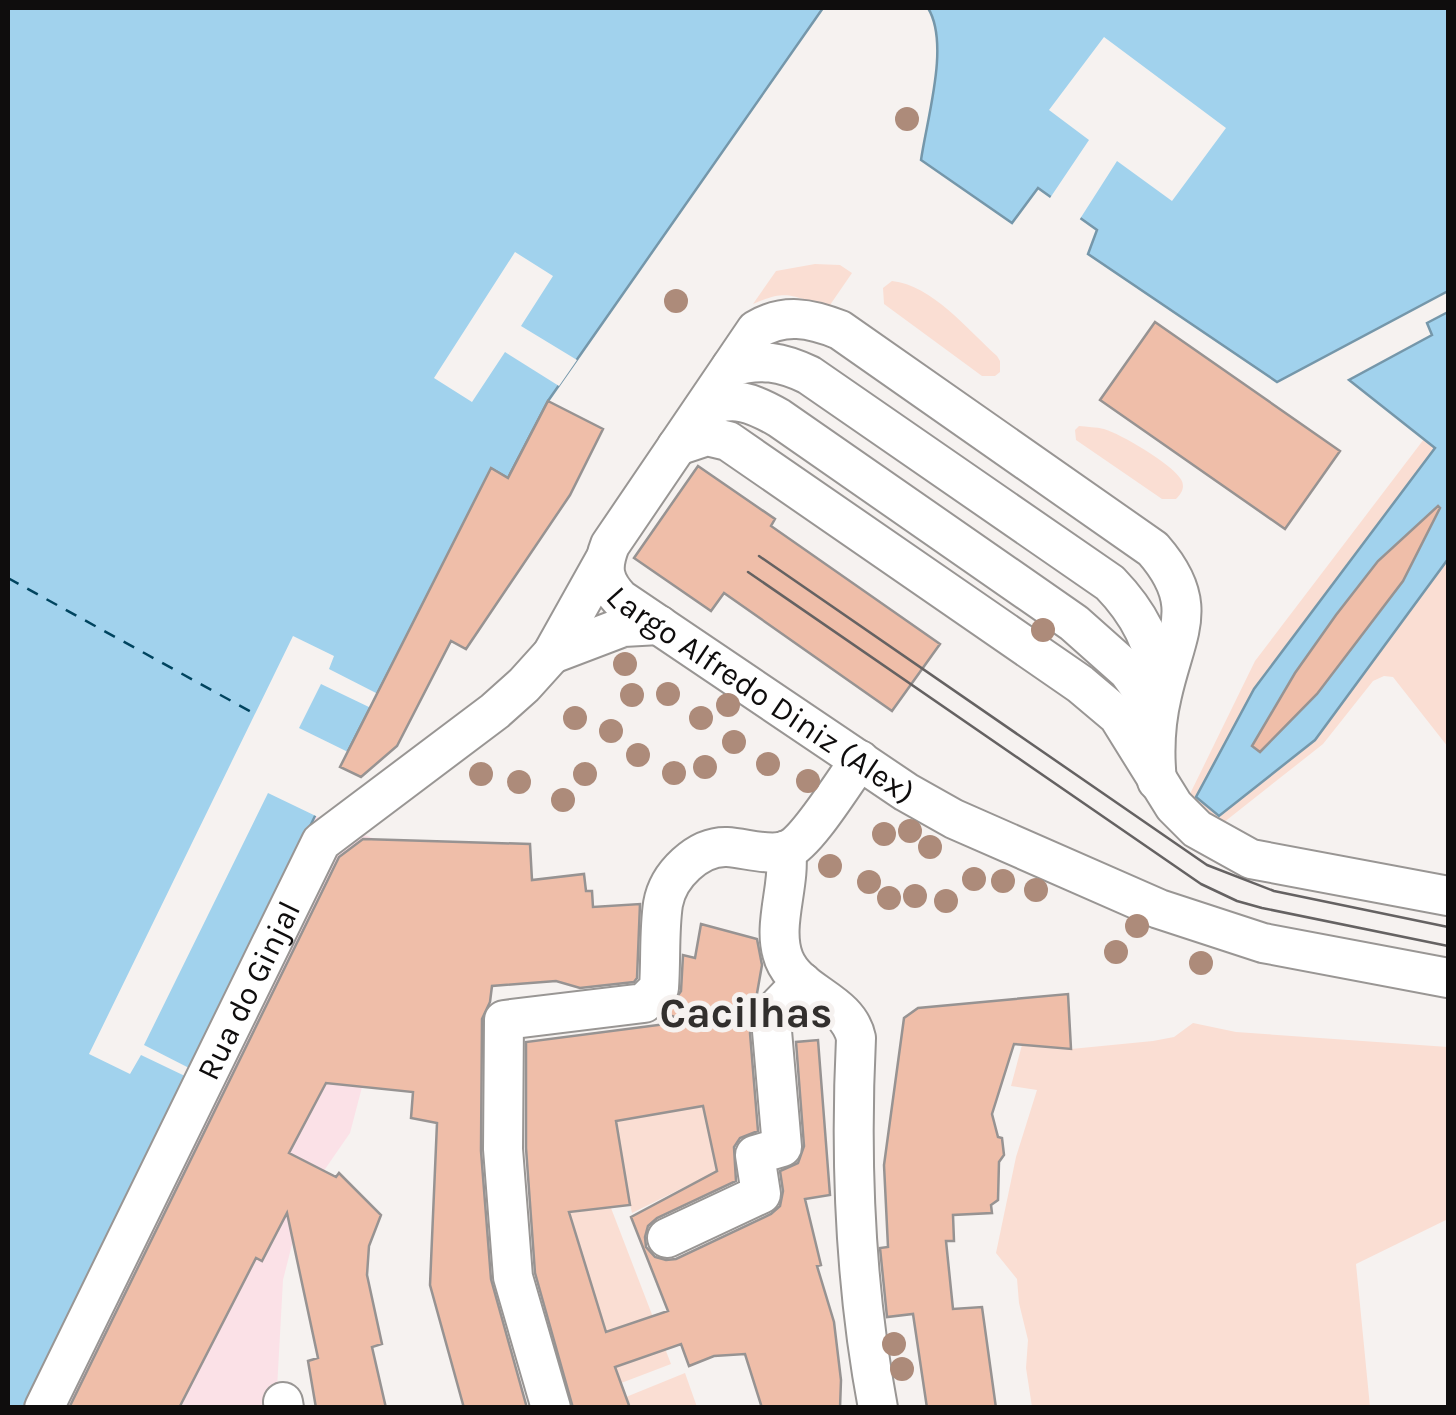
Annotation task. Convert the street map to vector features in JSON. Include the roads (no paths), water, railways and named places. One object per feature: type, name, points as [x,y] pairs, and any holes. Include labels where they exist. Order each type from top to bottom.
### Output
[{"type":"street","name":"Largo Alfredo Diniz (Alex)","points":[[1159,712],[1183,616],[1180,589],[1153,548],[840,330],[800,318],[774,320],[756,330],[610,545],[604,561],[610,589],[658,626],[954,819],[1160,910],[1263,943],[1448,978]]},
{"type":"street","points":[[731,367],[750,361],[772,361],[809,375],[1110,584],[1133,610],[1151,640],[1159,712],[1154,752],[1157,782]]},
{"type":"street","points":[[703,409],[718,401],[755,404],[1074,624],[1128,671],[1159,712]]},
{"type":"street","points":[[677,446],[707,436],[728,441],[1080,684],[1118,716],[1157,782],[1197,830],[1251,859],[1448,896]]},
{"type":"street","name":"Rua do Ginjal","points":[[44,1408],[321,842],[495,710],[552,654],[604,561]]},
{"type":"street","name":"Rua do Ginjal","points":[[552,654],[623,627],[658,626]]},
{"type":"street","points":[[551,1408],[513,1277],[503,1149],[504,1020],[644,1003],[652,998],[659,988],[664,901],[684,866],[714,847],[786,850],[798,842],[824,811],[860,760]]},
{"type":"street","points":[[786,850],[789,868],[780,942],[786,964],[802,982],[848,1018],[856,1038],[855,1204],[860,1280],[878,1408]]},
{"type":"street","points":[[667,1238],[761,1194],[755,1155],[782,1147],[772,1031],[778,1007],[802,982]]},
{"type":"water","points":[[8,8],[823,8],[548,401],[508,478],[492,469],[315,816],[26,1407],[8,1408]]},
{"type":"water","points":[[928,8],[1448,8],[1448,291],[1277,382],[1088,254],[1097,230],[1038,188],[1012,223],[921,160],[937,61],[934,23]]},
{"type":"water","points":[[1448,312],[1448,559],[1315,740],[1219,816],[1196,797],[1254,689],[1435,448],[1349,380],[1432,335],[1427,323]]},
{"type":"tram line","points":[[759,556],[1207,865],[1274,891],[1448,927]]},
{"type":"tram line","points":[[748,572],[1201,884],[1262,908],[1448,946]]},
{"type":"district","name":"Cacilhas","points":[[746,1013]]}]
